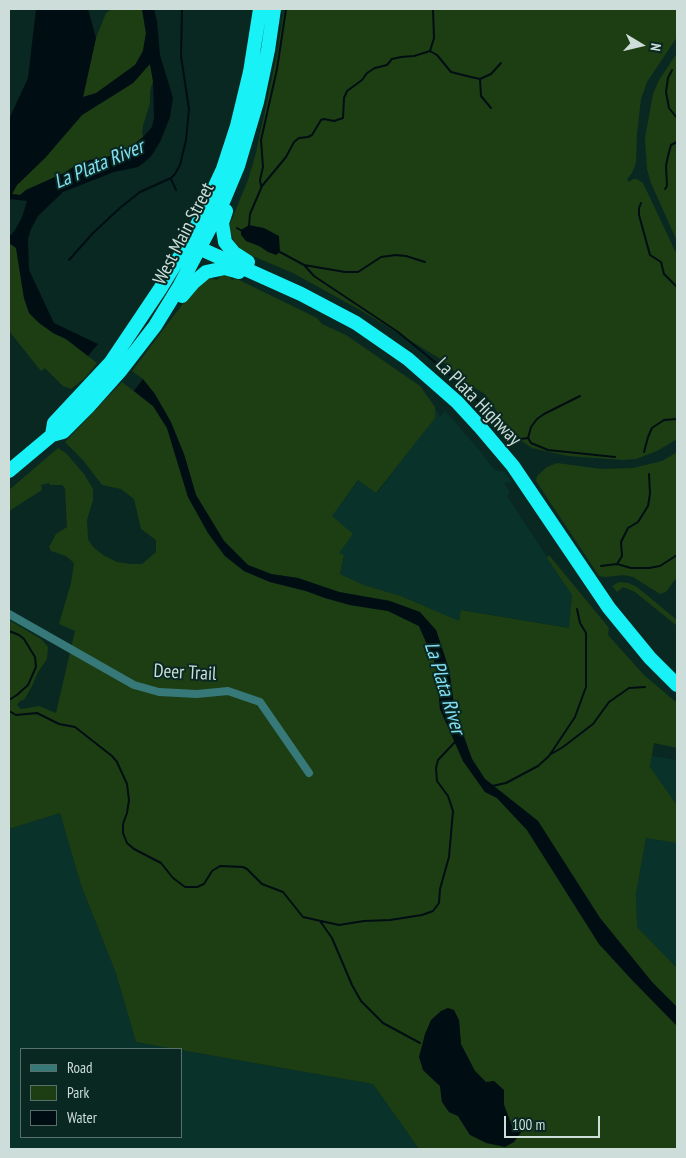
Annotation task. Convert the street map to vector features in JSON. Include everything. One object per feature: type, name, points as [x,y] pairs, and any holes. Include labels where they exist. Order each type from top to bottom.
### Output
[{"type":"highway","name":"West Main Street","points":[[52,435],[54,423],[111,362],[160,289],[191,238],[223,168],[232,140],[250,72],[260,9]]},
{"type":"highway","name":"West Main Street","points":[[9,471],[52,435],[63,432],[88,408],[122,370],[166,308],[201,248],[220,209],[244,148],[259,93],[274,9]]},
{"type":"highway","points":[[160,289],[172,280],[184,260],[201,248],[200,234],[202,224],[232,151],[232,140]]},
{"type":"highway","points":[[133,355],[142,353],[193,283],[206,272],[218,268],[231,269],[276,289],[288,288],[281,277],[241,258],[229,248],[223,238],[222,224],[244,162],[244,148]]},
{"type":"highway","name":"La Plata Highway","points":[[201,248],[330,308],[393,347],[423,372],[465,411],[513,466],[608,608],[650,658],[677,685]]},
{"type":"street","name":"Deer Trail","points":[[9,614],[134,685],[159,692],[197,694],[228,691],[260,702],[309,773]]},
{"type":"shaded area","points":[[435,407],[440,417],[445,411],[494,470],[505,472],[512,482],[504,483],[510,493],[507,496],[572,595],[570,628],[462,610],[459,622],[401,596],[364,585],[340,574],[344,555],[339,553],[331,516],[359,480],[377,493],[434,418]]},
{"type":"shaded area","points":[[652,756],[677,760],[677,805],[650,767]]},
{"type":"shaded area","points":[[60,813],[81,885],[116,972],[136,1042],[171,1048],[20,1048],[20,1138],[182,1138],[182,1050],[373,1084],[419,1149],[9,1149],[9,829]]},
{"type":"shaded area","points":[[646,838],[677,843],[677,968],[637,927],[636,894]]},
{"type":"green space","points":[[112,9],[142,9],[146,33],[143,51],[135,65],[96,94],[83,97],[96,38],[106,13]]},
{"type":"green space","points":[[284,9],[677,9],[677,37],[647,82],[641,99],[636,163],[627,179],[629,182],[637,179],[643,183],[677,255],[677,439],[657,451],[636,459],[623,460],[568,456],[532,448],[513,435],[485,394],[468,384],[439,358],[360,310],[293,273],[237,248],[230,232],[230,224],[248,180],[256,153],[277,54]]},
{"type":"green space","points":[[677,53],[677,241],[651,183],[647,169],[645,138],[653,94],[659,80]]},
{"type":"green space","points":[[150,64],[153,81],[150,91],[150,103],[143,126],[143,137],[122,154],[90,160],[26,190],[20,195],[12,194],[17,185],[45,158],[82,115],[133,83]]},
{"type":"green space","points":[[9,243],[16,248],[24,298],[29,313],[53,333],[66,339],[97,363],[85,378],[71,389],[63,386],[45,368],[41,371],[9,331]]},
{"type":"green space","points":[[222,274],[229,275],[232,280],[235,278],[317,318],[322,324],[346,335],[420,386],[435,407],[435,418],[376,493],[358,480],[332,516],[353,534],[339,553],[344,555],[340,574],[364,585],[401,596],[459,621],[461,610],[569,628],[572,595],[547,558],[549,555],[609,628],[608,635],[644,675],[677,703],[677,748],[654,743],[650,767],[677,805],[677,843],[646,838],[636,894],[637,927],[677,968],[677,1007],[652,982],[600,918],[538,821],[485,779],[472,759],[455,712],[449,669],[436,630],[390,601],[339,592],[298,578],[271,574],[248,565],[224,541],[196,495],[184,454],[143,379],[132,371],[197,285],[210,278],[217,280]]},
{"type":"green space","points":[[122,382],[153,406],[167,428],[188,497],[208,533],[225,556],[244,571],[270,582],[350,605],[388,611],[419,626],[436,665],[440,709],[463,761],[485,792],[497,798],[527,830],[599,944],[677,1026],[677,1149],[419,1149],[373,1084],[182,1050],[182,1048],[170,1048],[136,1042],[116,973],[81,885],[60,813],[9,829],[9,620],[41,639],[48,647],[47,659],[24,700],[20,701],[17,705],[21,709],[39,706],[56,713],[75,631],[59,624],[71,583],[74,563],[66,556],[51,551],[49,547],[56,534],[67,527],[65,488],[62,485],[50,485],[49,483],[41,485],[42,490],[9,511],[9,490],[58,448],[66,453],[84,474],[93,489],[93,500],[87,520],[88,539],[93,547],[117,562],[130,564],[142,564],[156,552],[156,540],[141,529],[134,499],[121,489],[102,485],[83,460],[65,442]],"holes":[[[459,1020],[461,1044],[475,1071],[486,1082],[504,1090],[504,1105],[513,1129],[470,1135],[458,1116],[449,1112],[442,1102],[440,1086],[423,1070]]]},
{"type":"green space","points":[[677,452],[677,577],[666,592],[660,594],[633,577],[624,575],[599,576],[536,481],[537,476],[547,467],[557,463],[601,469],[633,468],[662,461]]},
{"type":"green space","points":[[619,582],[637,587],[677,620],[677,626],[635,592],[623,587],[617,592],[612,586]]},
{"type":"water","name":"La Plata River","points":[[36,9],[88,9],[96,38],[83,97],[96,93],[135,65],[143,51],[146,33],[142,9],[154,9],[160,55],[173,98],[170,117],[161,140],[152,155],[138,167],[114,172],[63,192],[38,216],[28,239],[29,270],[54,323],[98,344],[88,356],[66,339],[39,323],[29,313],[24,298],[16,248],[9,243],[9,235],[15,230],[22,217],[27,201],[9,199],[9,119],[28,78]],"holes":[[[150,64],[153,81],[154,117],[152,127],[122,154],[90,160],[26,190],[20,195],[12,194],[17,185],[45,158],[82,115],[133,83]]]},
{"type":"water","points":[[249,225],[264,228],[279,236],[280,252],[276,255],[246,241],[241,235],[241,230]]},
{"type":"water","name":"La Plata River","points":[[143,379],[155,394],[171,422],[184,454],[196,495],[224,541],[248,565],[271,574],[298,578],[339,592],[390,601],[420,612],[436,630],[449,669],[455,712],[472,759],[485,779],[538,821],[600,918],[652,982],[677,1007],[677,1026],[599,944],[527,830],[497,798],[485,792],[463,761],[440,709],[436,665],[419,626],[388,611],[350,605],[270,582],[244,571],[225,556],[208,533],[188,497],[167,428],[153,406],[134,391]]},
{"type":"water","points":[[448,1008],[454,1010],[459,1020],[461,1044],[475,1071],[486,1082],[494,1081],[504,1090],[504,1105],[513,1129],[522,1131],[514,1142],[505,1147],[486,1143],[470,1135],[458,1116],[449,1112],[442,1102],[440,1086],[423,1070],[419,1057],[425,1034],[431,1020],[441,1011]]},
{"type":"waterway","points":[[69,260],[93,233],[121,207],[140,192],[171,178],[180,165],[186,140],[189,109],[181,56],[182,9]]},
{"type":"waterway","points":[[261,186],[260,180],[263,167],[261,140],[277,69],[286,9]]},
{"type":"waterway","points":[[430,51],[434,38],[433,9]]},
{"type":"waterway","points":[[249,226],[250,214],[262,186],[286,157],[294,142],[299,138],[312,135],[321,120],[334,121],[343,118],[344,98],[347,91],[362,80],[367,73],[375,68],[387,65],[392,59],[414,56],[430,51],[437,55],[451,72],[480,79],[491,74],[501,63]]},
{"type":"waterway","points":[[672,70],[668,78],[666,92],[669,108],[677,118]]},
{"type":"waterway","points":[[480,79],[481,96],[491,108]]},
{"type":"waterway","points":[[665,189],[667,186],[666,166],[668,156],[671,145],[677,142]]},
{"type":"waterway","points":[[171,179],[176,190]]},
{"type":"waterway","points":[[641,203],[639,215],[650,255],[661,262],[664,274],[677,287]]},
{"type":"waterway","points":[[237,228],[242,231]]},
{"type":"waterway","points":[[280,252],[304,265],[345,272],[358,272],[381,257],[396,255],[425,262]]},
{"type":"waterway","points":[[304,265],[314,276],[398,332],[441,367],[520,439],[528,438],[531,427],[537,419],[580,396]]},
{"type":"waterway","points":[[644,452],[652,428],[664,420],[677,419]]},
{"type":"waterway","points":[[528,438],[531,443],[548,450],[615,457]]},
{"type":"waterway","points":[[617,564],[622,556],[621,542],[628,528],[638,522],[648,506],[650,494],[649,474]]},
{"type":"waterway","points":[[601,566],[617,564],[631,568],[649,568],[660,566],[677,555]]},
{"type":"waterway","points":[[492,786],[506,783],[538,766],[549,756],[575,717],[586,687],[586,633],[580,623],[577,609]]},
{"type":"waterway","points":[[9,631],[24,639],[35,657],[36,667],[28,685],[9,700]]},
{"type":"waterway","points":[[551,754],[593,724],[609,702],[629,688],[645,687]]},
{"type":"waterway","name":"La Plata River","points":[[9,711],[16,715],[37,713],[59,724],[75,727],[112,756],[117,762],[127,784],[129,800],[123,824],[123,833],[127,843],[134,849],[161,863],[173,878],[185,887],[197,887],[204,884],[212,871],[220,866],[243,867],[262,884],[283,892],[303,917],[339,925],[422,915],[433,911],[439,903],[440,889],[449,857],[453,811],[448,796],[437,781],[436,768],[438,760],[455,742]]},
{"type":"waterway","points":[[320,921],[332,938],[361,1001],[383,1023],[420,1043]]}]
